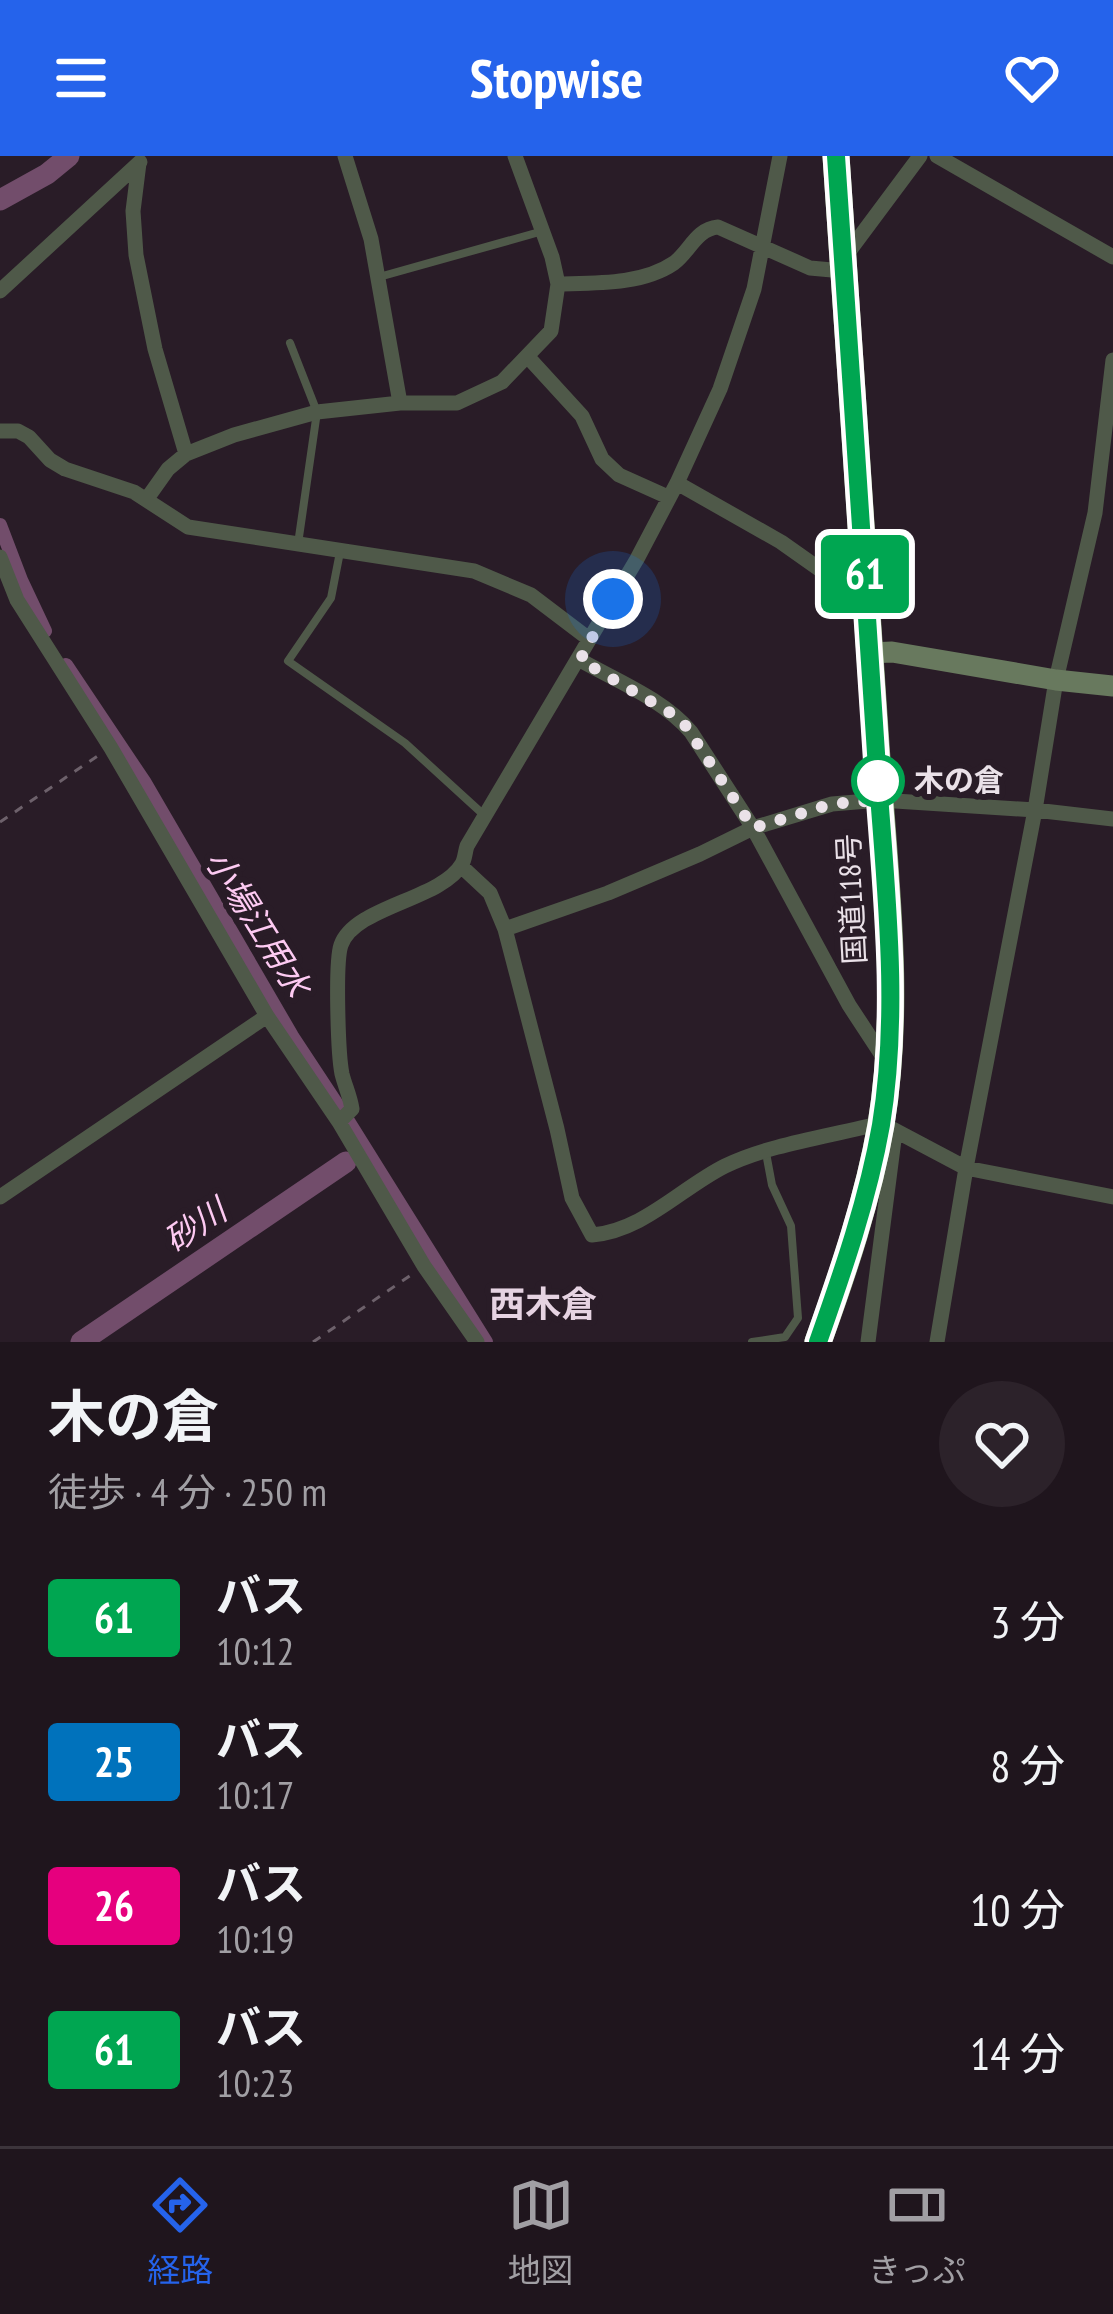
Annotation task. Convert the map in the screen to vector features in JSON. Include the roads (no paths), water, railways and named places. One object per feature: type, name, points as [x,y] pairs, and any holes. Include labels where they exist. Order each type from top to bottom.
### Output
[{"type":"highway","name":"国道118号","points":[[818,1342],[888,1128],[890,1011],[836,156]]},
{"type":"street","points":[[345,156],[371,239],[400,404]]},
{"type":"street","points":[[146,500],[168,469],[186,454],[234,435],[317,412],[457,403],[502,382],[551,331],[558,284],[515,156]]},
{"type":"street","points":[[345,1117],[350,1097],[342,1072],[337,962],[342,940],[358,925],[443,882],[461,866],[467,846],[637,559],[736,347],[754,289],[780,156]]},
{"type":"street","points":[[558,284],[608,283],[664,268],[710,226],[810,268],[843,262],[920,156]]},
{"type":"street","points":[[937,156],[1113,257]]},
{"type":"street","points":[[0,291],[143,160]]},
{"type":"street","points":[[143,160],[134,211],[136,255],[155,349],[186,454]]},
{"type":"street","points":[[528,357],[581,416],[602,459],[619,476],[672,490],[781,542],[849,590],[867,597]]},
{"type":"street","points":[[938,1342],[1056,680],[1095,513],[1113,360]]},
{"type":"street","points":[[0,430],[17,431],[65,469],[117,485],[188,527],[474,571],[531,596],[589,639]]},
{"type":"street","points":[[0,557],[17,600],[111,748],[267,1016],[345,1117],[424,1266],[477,1342]]},
{"type":"street","points":[[870,652],[1113,686]]},
{"type":"street","points":[[580,660],[681,719],[753,828],[849,1005],[887,1064]]},
{"type":"street","points":[[505,929],[608,893],[753,828],[832,804],[880,800],[1113,819]]},
{"type":"street","points":[[461,866],[490,893],[505,929],[572,1198],[592,1235],[637,1222],[726,1166],[765,1152],[888,1128],[966,1168],[1113,1197]]},
{"type":"street","points":[[0,1197],[267,1016]]},
{"type":"street","points":[[868,1342],[888,1128]]},
{"type":"lane","points":[[378,278],[543,231]]},
{"type":"lane","points":[[290,343],[317,412],[298,546]]},
{"type":"lane","points":[[340,552],[331,598],[288,661],[405,743],[486,818]]},
{"type":"lane","points":[[752,1342],[785,1337],[798,1318],[790,1226],[772,1185],[765,1152]]},
{"type":"waterway","name":"砂川","points":[[0,200],[69,156]]},
{"type":"waterway","name":"小場江用水","points":[[0,525],[45,631]]},
{"type":"waterway","name":"小場江用水","points":[[66,665],[145,783],[292,1036],[486,1342]]},
{"type":"waterway","name":"砂川","points":[[81,1342],[346,1162]]},
{"type":"place","name":"木の倉","points":[[878,781]]},
{"type":"district","name":"西木倉","points":[[543,1304]]}]
